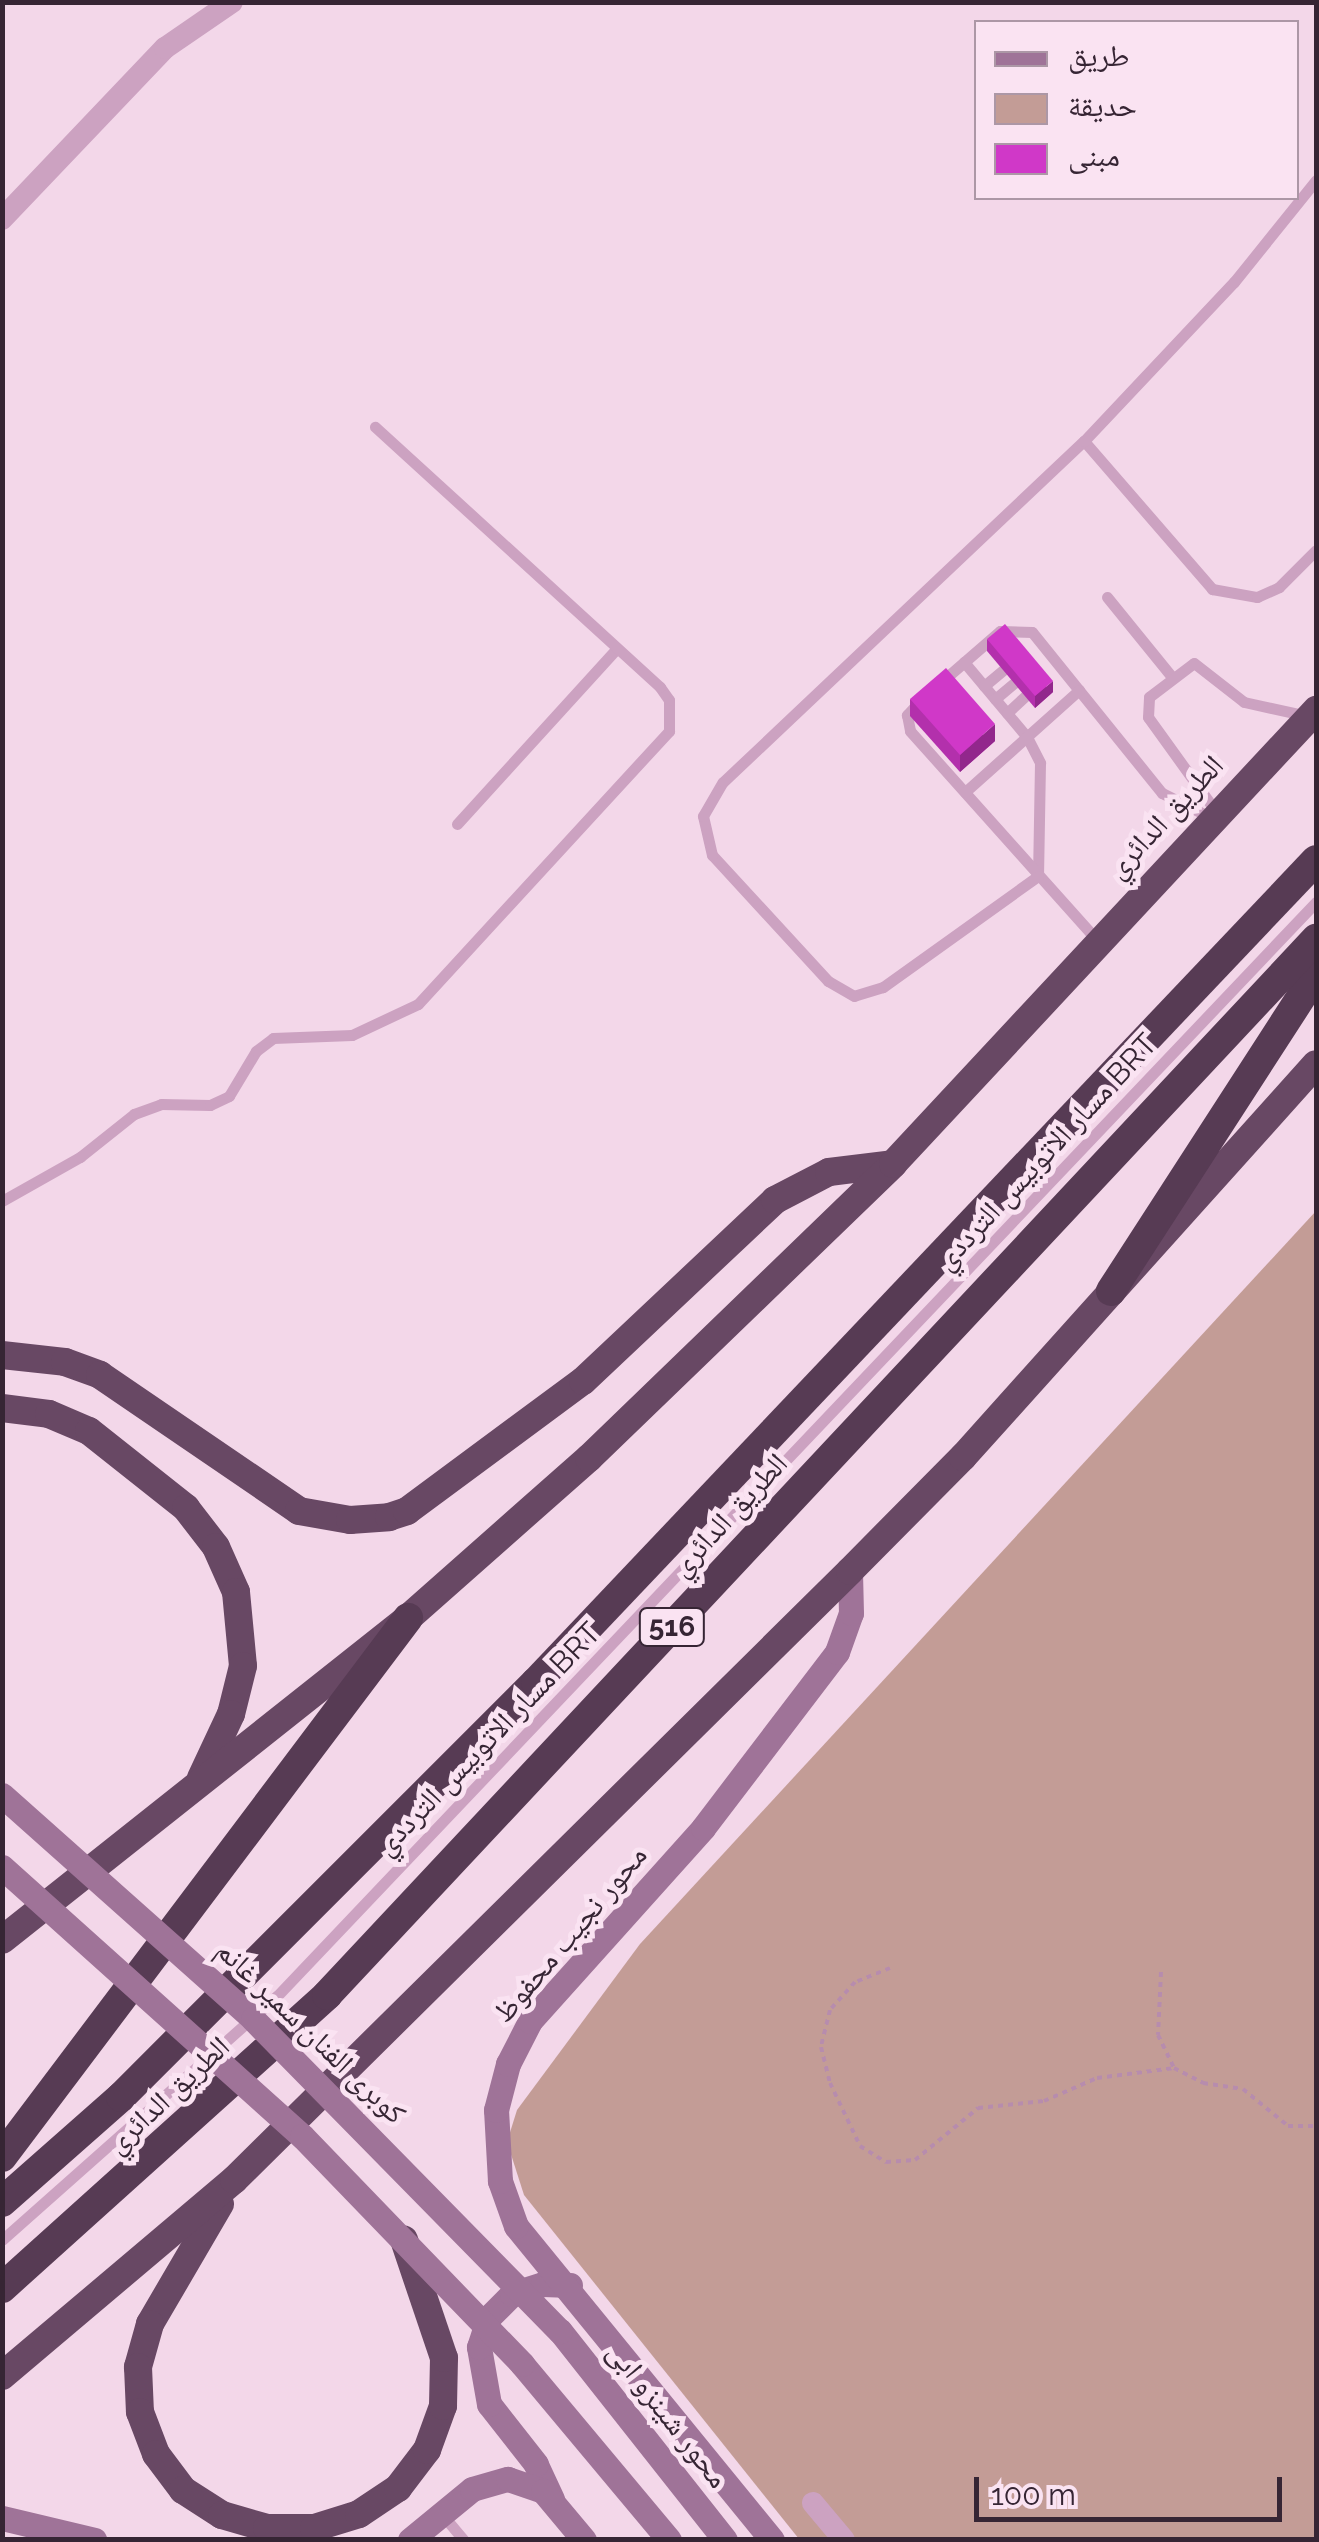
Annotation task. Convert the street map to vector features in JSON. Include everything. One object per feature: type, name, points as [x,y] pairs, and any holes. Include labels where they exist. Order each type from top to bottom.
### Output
[{"type":"highway","name":"الطريق الدائري","points":[[2,1940],[408,1618],[618,1431],[893,1164],[1097,940],[1314,712]]},
{"type":"highway","name":"الطريق الدائري","points":[[2,2202],[121,2097],[536,1682],[1316,860]]},
{"type":"highway","name":"الطريق الدائري","points":[[2,2288],[327,1995],[1316,939]]},
{"type":"highway","points":[[1111,1290],[1316,974]]},
{"type":"highway","points":[[2,2376],[234,2180],[850,1572],[1316,1064]]},
{"type":"highway","points":[[2,1355],[65,1362],[100,1375],[299,1510],[350,1520],[388,1517],[407,1511],[584,1381],[783,1194],[829,1172],[893,1164]]},
{"type":"highway","points":[[2,1408],[50,1414],[88,1431],[186,1508],[228,1569],[241,1616],[243,1666],[232,1714],[196,1788]]},
{"type":"highway","points":[[2,2157],[408,1618]]},
{"type":"highway","points":[[234,2180],[160,2303],[142,2344],[137,2390],[146,2434],[168,2473],[201,2504],[244,2524],[290,2530],[337,2523],[379,2503],[414,2470],[443,2406],[439,2334],[404,2238]]},
{"type":"main road","name":"محور نجيب محفوظ","points":[[772,2540],[570,2286],[516,2226],[506,2204],[495,2134],[508,2064],[530,2022],[703,1828],[825,1670],[851,1613],[850,1572]]},
{"type":"main road","name":"كوبرى الفنان سمير غانم","points":[[2,1795],[253,2019],[560,2331]]},
{"type":"main road","points":[[2,1867],[210,2049],[404,2238],[522,2364],[670,2540]]},
{"type":"main road","points":[[552,2500],[536,2464],[488,2404],[479,2347],[489,2317],[512,2294],[570,2286]]},
{"type":"main road","name":"محور شينزو ابى","points":[[560,2331],[725,2540]]},
{"type":"main road","points":[[410,2540],[441,2513],[496,2480],[532,2485],[552,2500],[584,2540]]},
{"type":"main road","points":[[2,2518],[94,2540]]},
{"type":"street","points":[[2,219],[165,48],[232,2]]},
{"type":"street","points":[[813,2503],[844,2540]]},
{"type":"lane","points":[[1038,876],[882,988],[854,996],[828,981],[712,855],[703,816],[722,782],[1084,441],[1234,282],[1316,180]]},
{"type":"lane","points":[[2,1201],[51,1176],[134,1114],[161,1104],[210,1105],[229,1096],[256,1051],[272,1038],[352,1035],[418,1004],[669,731],[669,700],[375,427]]},
{"type":"lane","points":[[1084,441],[1212,589],[1258,596],[1279,587],[1316,550]]},
{"type":"lane","points":[[1107,597],[1172,677]]},
{"type":"lane","points":[[1097,940],[906,721],[910,710],[1006,628],[1026,629],[1044,656],[1059,665],[1162,792],[1214,816]]},
{"type":"lane","points":[[458,824],[616,649]]},
{"type":"lane","points":[[964,662],[1027,737],[1043,776],[1038,876]]},
{"type":"lane","points":[[1214,816],[1146,712],[1150,696],[1172,677],[1198,664],[1244,702],[1277,714],[1314,712]]},
{"type":"lane","points":[[1043,680],[1059,665]]},
{"type":"lane","points":[[984,686],[1003,670]]},
{"type":"lane","points":[[995,699],[1014,683]]},
{"type":"lane","points":[[965,792],[1079,690]]},
{"type":"lane","points":[[1007,712],[1025,696]]},
{"type":"lane","name":"مسار الاتوبيس الترددي BRT","points":[[2,2240],[277,1996],[1316,902]]},
{"type":"lane","points":[[441,2513],[464,2540]]},
{"type":"path","points":[[890,1968],[855,1982],[830,2010],[821,2047],[830,2083],[860,2146],[886,2162],[915,2160],[978,2108],[1044,2101],[1097,2078],[1174,2068],[1203,2083],[1243,2089],[1288,2126],[1316,2126]]},
{"type":"path","points":[[1161,1972],[1158,2035],[1174,2068]]},
{"type":"green space","points":[[1316,1211],[1316,2539],[799,2539],[524,2195],[507,2142],[517,2110],[640,1944]]},
{"type":"building","points":[[1005,624],[1053,681],[1035,696],[987,639]]},
{"type":"building","points":[[946,668],[995,724],[960,755],[910,699]]}]
